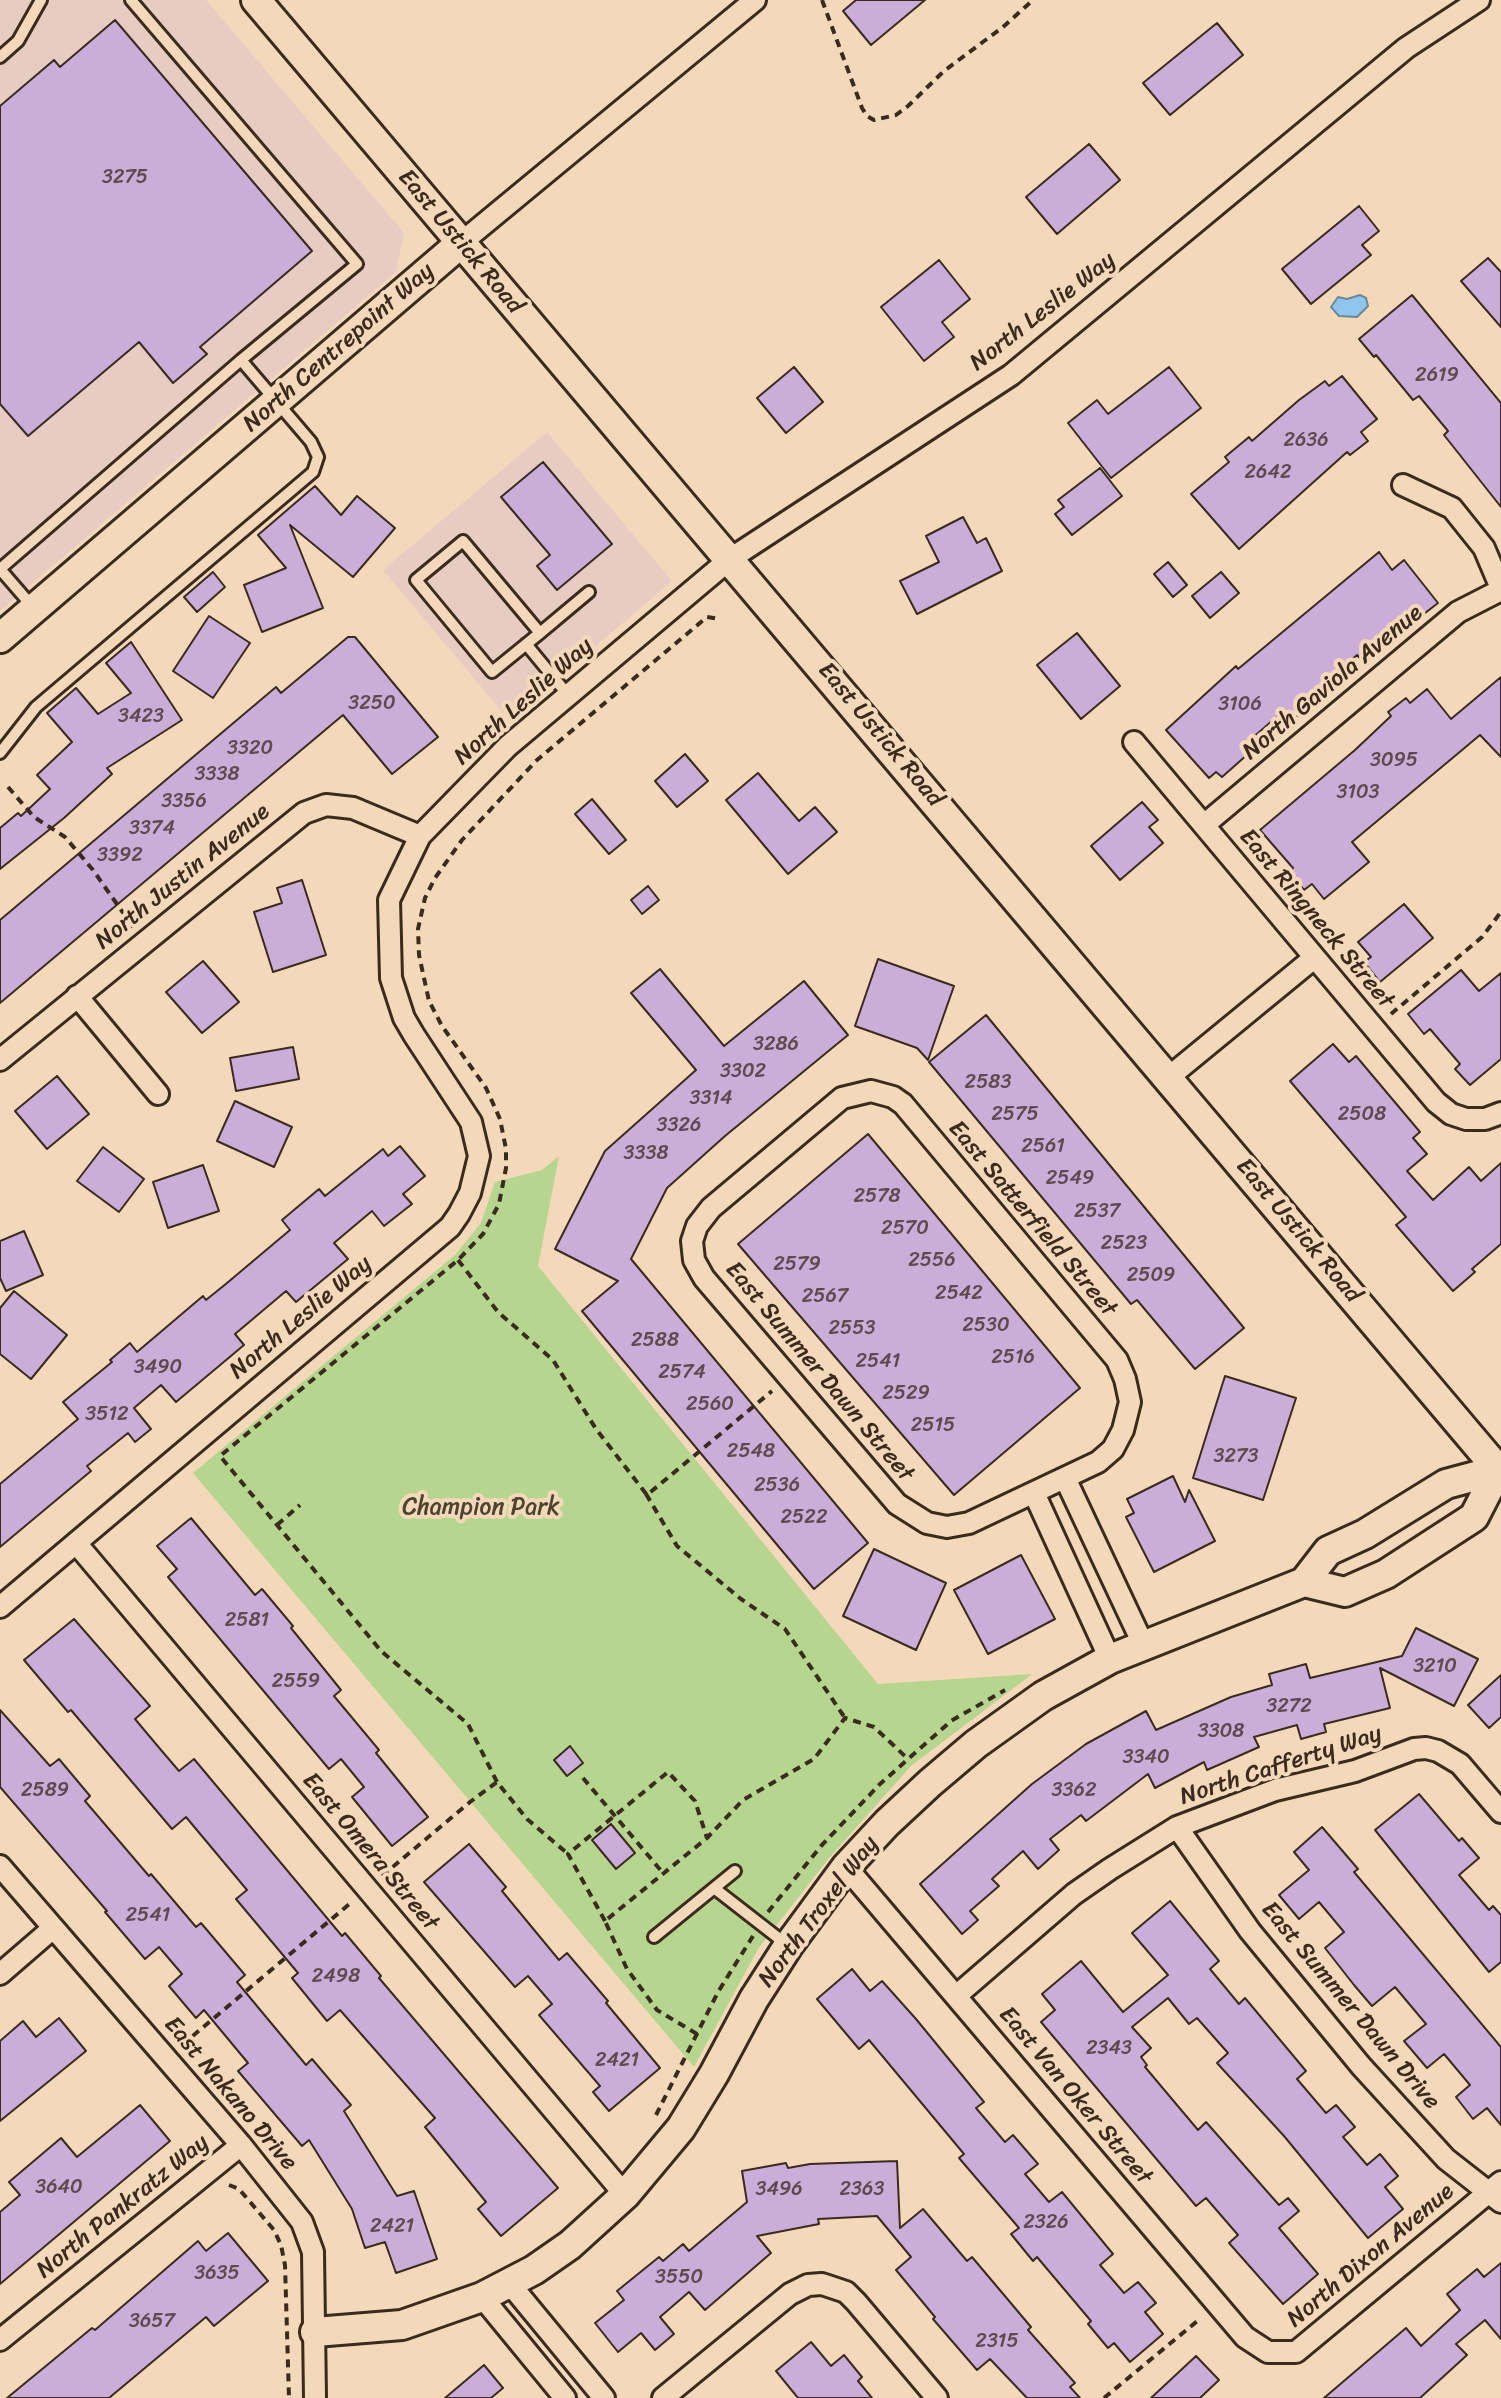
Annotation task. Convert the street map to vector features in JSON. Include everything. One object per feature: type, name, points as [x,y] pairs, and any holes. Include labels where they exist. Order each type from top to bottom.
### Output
[{"type":"street","name":"East Ustick Road","points":[[256,0],[1500,1470]]},
{"type":"street","name":"North Centrepoint Way","points":[[0,638],[461,243],[755,0]]},
{"type":"street","name":"North Leslie Way","points":[[0,1607],[450,1227],[470,1193],[479,1156],[471,1122],[414,1035],[397,1000],[391,978],[389,900],[420,836],[508,746],[730,559],[1011,375],[1406,48],[1479,0]]},
{"type":"street","points":[[1403,485],[1452,508],[1484,548],[1501,589]]},
{"type":"street","name":"North Gaviola Avenue","points":[[1204,825],[1458,612],[1501,589]]},
{"type":"street","name":"East Ringneck Street","points":[[1134,742],[1436,1102],[1451,1114],[1466,1119],[1485,1119],[1501,1113]]},
{"type":"street","name":"North Justin Avenue","points":[[0,1060],[304,813],[339,805],[420,836]]},
{"type":"street","points":[[1169,1077],[1314,958]]},
{"type":"street","points":[[77,996],[158,1094]]},
{"type":"street","name":"East Satterfield Street","points":[[692,1241],[697,1226],[711,1208],[842,1098],[871,1091],[893,1097],[903,1104],[1117,1360],[1130,1402],[1123,1430],[1113,1449],[1098,1462],[1065,1478]]},
{"type":"street","name":"East Summer Dawn Street","points":[[692,1241],[694,1260],[704,1278],[897,1504],[927,1523],[947,1527],[969,1523],[1034,1493]]},
{"type":"street","points":[[1500,1470],[1474,1517],[1386,1574],[1345,1592],[1304,1582],[1328,1551],[1365,1534],[1446,1484],[1500,1470]]},
{"type":"street","points":[[1110,1659],[1034,1493],[1065,1478],[1143,1644]]},
{"type":"street","name":"East Omera Street","points":[[76,1543],[625,2195]]},
{"type":"street","name":"North Troxel Way","points":[[315,2332],[402,2325],[510,2284],[570,2245],[625,2195],[681,2128],[754,1999],[788,1946],[846,1867],[898,1813],[976,1744],[1043,1696],[1143,1644],[1304,1582]]},
{"type":"street","name":"North Cafferty Way","points":[[956,1996],[1074,1894],[1177,1827],[1275,1790],[1355,1771],[1414,1749],[1438,1751],[1460,1764],[1501,1812]]},
{"type":"street","name":"East Summer Dawn Drive","points":[[1177,1827],[1250,1931],[1361,2066],[1446,2159],[1497,2192]]},
{"type":"street","name":"East Nakano Drive","points":[[0,1866],[241,2145],[302,2222],[313,2252],[315,2398]]},
{"type":"street","name":"East Van Oker Street","points":[[846,1867],[1245,2337],[1268,2352]]},
{"type":"street","points":[[0,1974],[52,1929]]},
{"type":"street","name":"North Pankratz Way","points":[[0,2340],[241,2145]]},
{"type":"street","name":"North Dixon Avenue","points":[[1268,2352],[1296,2352],[1497,2192]]},
{"type":"street","points":[[510,2284],[604,2398]]},
{"type":"street","points":[[663,2398],[790,2294],[808,2285],[822,2284],[846,2292],[937,2398]]},
{"type":"street","points":[[482,2297],[565,2398]]},
{"type":"lane","points":[[0,57],[18,41],[41,0]]},
{"type":"lane","points":[[35,609],[0,569],[357,264],[131,0]]},
{"type":"lane","points":[[0,753],[36,707],[313,472],[318,457],[315,448],[241,360]]},
{"type":"lane","points":[[540,633],[463,541],[416,580],[492,672],[540,633],[589,592]]},
{"type":"lane","points":[[526,644],[568,695]]},
{"type":"lane","points":[[654,1937],[735,1871]]},
{"type":"lane","points":[[714,1888],[788,1946]]},
{"type":"path","points":[[822,0],[862,108],[874,120],[896,115],[908,106],[944,71],[1033,0]]},
{"type":"path","points":[[697,2034],[657,2010],[627,1969],[568,1854],[527,1819],[497,1782],[468,1724],[381,1651],[220,1456],[458,1260],[483,1234],[499,1204],[506,1149],[500,1119],[486,1088],[442,1026],[429,1001],[419,955],[418,929],[425,898],[462,840],[537,760],[707,617],[719,619]]},
{"type":"path","points":[[8,787],[34,817],[65,837],[146,941]]},
{"type":"path","points":[[1374,1028],[1482,937],[1501,912]]},
{"type":"path","points":[[458,1260],[498,1312],[553,1360],[596,1429],[646,1494],[677,1546],[741,1599],[785,1629],[845,1718],[874,1727],[908,1759]]},
{"type":"path","points":[[646,1494],[789,1377]]},
{"type":"path","points":[[277,1525],[300,1505]]},
{"type":"path","points":[[605,1921],[707,1838],[743,1800],[814,1759],[845,1718]]},
{"type":"path","points":[[568,1854],[668,1772],[695,1801],[707,1838]]},
{"type":"path","points":[[583,1778],[663,1873]]},
{"type":"path","points":[[380,1878],[497,1782]]},
{"type":"path","points":[[179,2048],[354,1899]]},
{"type":"path","points":[[229,2185],[239,2189],[274,2230],[281,2245],[285,2265],[289,2398]]},
{"type":"path","points":[[1104,2398],[1205,2314]]},
{"type":"shaded area","points":[[0,0],[206,0],[404,233],[396,272],[0,611]]},
{"type":"shaded area","points":[[547,432],[672,581],[509,720],[383,570]]},
{"type":"green space","name":"Champion Park","points":[[559,1156],[538,1266],[878,1684],[1032,1674],[911,1766],[830,1857],[758,1949],[694,2067],[193,1473],[455,1255],[481,1223],[495,1182],[542,1170]]},
{"type":"water","points":[[1360,295],[1366,298],[1368,306],[1357,317],[1339,316],[1331,307],[1338,297],[1347,299]]},
{"type":"building","points":[[856,0],[925,0],[871,45],[843,11]]},
{"type":"building","points":[[115,20],[312,251],[200,347],[207,354],[173,383],[139,342],[28,436],[0,404],[0,106],[54,60],[60,67]]},
{"type":"building","points":[[1217,23],[1243,55],[1170,115],[1143,83]]},
{"type":"building","points":[[1089,144],[1120,180],[1057,234],[1026,197]]},
{"type":"building","points":[[1359,206],[1379,231],[1362,245],[1371,255],[1311,304],[1282,269]]},
{"type":"building","points":[[1488,258],[1501,272],[1501,327],[1461,281]]},
{"type":"building","points":[[939,260],[970,299],[942,322],[954,337],[924,361],[881,307]]},
{"type":"building","points":[[1412,295],[1501,403],[1501,507],[1444,435],[1448,431],[1419,396],[1413,400],[1359,339]]},
{"type":"building","points":[[794,367],[823,402],[786,433],[757,398]]},
{"type":"building","points":[[1169,367],[1201,408],[1111,478],[1068,423],[1097,400],[1108,414]]},
{"type":"building","points":[[1342,376],[1377,419],[1361,432],[1368,441],[1350,455],[1347,452],[1239,549],[1191,494],[1229,462],[1225,457],[1249,437],[1252,441],[1325,381],[1329,386]]},
{"type":"building","points":[[543,462],[612,544],[557,590],[537,566],[550,555],[501,497]]},
{"type":"building","points":[[1100,468],[1122,496],[1072,535],[1055,514],[1064,507],[1058,500]]},
{"type":"building","points":[[315,486],[341,515],[357,496],[395,528],[353,577],[290,525],[323,608],[262,632],[244,585],[286,568],[258,535]]},
{"type":"building","points":[[963,517],[977,543],[986,538],[1002,571],[917,614],[900,581],[939,562],[926,536]]},
{"type":"building","points":[[1379,552],[1392,570],[1404,560],[1438,603],[1420,617],[1413,609],[1376,639],[1384,648],[1365,664],[1357,655],[1304,702],[1308,707],[1287,724],[1280,714],[1242,747],[1248,754],[1222,777],[1216,772],[1209,778],[1166,730],[1236,666],[1238,669]]},
{"type":"building","points":[[1168,562],[1187,585],[1173,597],[1154,574]]},
{"type":"building","points":[[213,572],[225,587],[197,612],[184,597]]},
{"type":"building","points":[[1221,572],[1239,593],[1210,618],[1192,596]]},
{"type":"building","points":[[209,616],[250,643],[213,698],[173,671]]},
{"type":"building","points":[[1077,633],[1120,686],[1081,719],[1037,665]]},
{"type":"building","points":[[348,637],[355,637],[438,737],[392,774],[343,715],[0,1003],[0,920],[276,687],[281,693]]},
{"type":"building","points":[[131,642],[182,720],[107,768],[112,774],[64,818],[0,869],[0,828],[18,813],[21,816],[50,789],[37,775],[72,742],[47,713],[76,688],[98,714],[131,693],[106,663]]},
{"type":"building","points":[[1501,677],[1501,757],[1480,735],[1352,842],[1369,862],[1324,899],[1312,884],[1304,890],[1289,872],[1293,868],[1260,830],[1355,750],[1391,716],[1388,712],[1406,698],[1410,703],[1427,689],[1451,719]]},
{"type":"building","points":[[685,754],[708,781],[677,807],[655,781]]},
{"type":"building","points":[[758,773],[799,821],[815,807],[837,832],[788,874],[726,800]]},
{"type":"building","points":[[592,799],[626,840],[609,854],[575,814]]},
{"type":"building","points":[[1142,802],[1158,820],[1149,827],[1163,843],[1120,880],[1091,846]]},
{"type":"building","points":[[302,880],[326,955],[273,972],[254,912],[282,903],[277,888]]},
{"type":"building","points":[[648,886],[659,900],[642,914],[631,900]]},
{"type":"building","points":[[1404,904],[1433,938],[1380,982],[1364,962],[1371,957],[1358,942]]},
{"type":"building","points":[[878,959],[954,986],[928,1060],[917,1048],[855,1026]]},
{"type":"building","points":[[203,961],[239,1002],[202,1033],[166,992]]},
{"type":"building","points":[[660,969],[724,1046],[804,981],[848,1035],[667,1188],[631,1259],[868,1543],[814,1589],[582,1311],[618,1281],[555,1249],[605,1151],[696,1070],[631,993]]},
{"type":"building","points":[[1461,970],[1479,991],[1501,973],[1501,1059],[1470,1085],[1455,1069],[1460,1064],[1430,1029],[1424,1034],[1408,1014]]},
{"type":"building","points":[[986,1015],[1244,1328],[1195,1369],[1137,1300],[1131,1304],[929,1062]]},
{"type":"building","points":[[1333,1044],[1349,1062],[1356,1056],[1420,1132],[1413,1138],[1427,1154],[1407,1171],[1433,1200],[1469,1167],[1481,1181],[1501,1163],[1501,1244],[1472,1269],[1475,1272],[1453,1291],[1396,1225],[1406,1217],[1290,1081]]},
{"type":"building","points":[[293,1047],[299,1079],[236,1091],[230,1058]]},
{"type":"building","points":[[57,1076],[89,1114],[47,1149],[15,1111]]},
{"type":"building","points":[[235,1101],[292,1127],[274,1167],[217,1141]]},
{"type":"building","points":[[868,1134],[1080,1388],[954,1495],[738,1244]]},
{"type":"building","points":[[400,1146],[425,1176],[403,1194],[412,1204],[384,1226],[372,1211],[334,1243],[348,1259],[296,1302],[286,1291],[235,1334],[244,1345],[176,1402],[161,1385],[134,1408],[151,1429],[135,1442],[128,1433],[87,1466],[91,1471],[0,1547],[0,1484],[78,1419],[63,1402],[130,1343],[137,1352],[203,1296],[206,1300],[227,1283],[290,1230],[282,1220],[319,1189],[325,1196],[383,1149],[388,1156]]},
{"type":"building","points":[[103,1147],[144,1179],[119,1212],[77,1181]]},
{"type":"building","points":[[203,1165],[219,1211],[168,1228],[153,1182]]},
{"type":"building","points":[[24,1231],[43,1275],[6,1291],[0,1278],[0,1241]]},
{"type":"building","points":[[14,1291],[67,1335],[31,1379],[0,1354],[0,1308]]},
{"type":"building","points":[[1225,1376],[1296,1398],[1263,1500],[1193,1478]]},
{"type":"building","points":[[1173,1476],[1185,1502],[1189,1490],[1215,1541],[1154,1572],[1126,1517],[1134,1513],[1127,1499]]},
{"type":"building","points":[[191,1518],[255,1595],[262,1589],[293,1626],[291,1628],[341,1690],[334,1696],[379,1750],[376,1753],[428,1817],[392,1846],[352,1797],[364,1787],[341,1759],[329,1769],[168,1577],[177,1569],[157,1546]]},
{"type":"building","points":[[874,1549],[946,1583],[916,1650],[843,1616]]},
{"type":"building","points":[[1021,1555],[1055,1619],[988,1654],[954,1590]]},
{"type":"building","points":[[74,1619],[150,1706],[135,1719],[161,1750],[179,1771],[194,1759],[342,1936],[345,1933],[381,1976],[379,1978],[558,2188],[501,2236],[478,2209],[486,2202],[425,2127],[435,2118],[340,2010],[327,2021],[292,1978],[298,1973],[236,1899],[247,1890],[186,1817],[172,1829],[71,1710],[68,1712],[24,1660]]},
{"type":"building","points":[[1416,1628],[1478,1659],[1454,1706],[1380,1668],[1390,1708],[1324,1724],[1326,1732],[1301,1739],[1297,1725],[1254,1737],[1259,1747],[1207,1770],[1204,1762],[1155,1788],[1148,1774],[1086,1821],[1081,1815],[1050,1839],[1059,1850],[1038,1869],[1023,1851],[992,1879],[999,1886],[970,1911],[978,1920],[962,1934],[920,1884],[1032,1784],[1086,1744],[1146,1711],[1156,1730],[1231,1697],[1272,1685],[1269,1674],[1306,1664],[1310,1678],[1402,1656]]},
{"type":"building","points":[[1501,1675],[1501,1717],[1489,1728],[1468,1705]]},
{"type":"building","points":[[0,1710],[50,1766],[59,1759],[90,1796],[85,1801],[149,1876],[151,1874],[196,1927],[201,1923],[245,1975],[237,1982],[306,2065],[312,2059],[351,2105],[344,2111],[397,2196],[414,2191],[437,2259],[396,2273],[385,2242],[365,2248],[352,2209],[309,2140],[302,2146],[238,2071],[248,2063],[204,2010],[196,2018],[169,1986],[182,1974],[159,1947],[145,1959],[0,1787]]},
{"type":"building","points":[[570,1746],[583,1763],[567,1776],[554,1760]]},
{"type":"building","points":[[1419,1794],[1459,1841],[1462,1838],[1479,1858],[1459,1875],[1489,1910],[1493,1906],[1501,1915],[1501,1962],[1489,1972],[1375,1830]]},
{"type":"building","points":[[611,1824],[635,1853],[616,1869],[592,1840]]},
{"type":"building","points":[[1322,1827],[1358,1869],[1354,1872],[1501,2047],[1501,2125],[1487,2108],[1473,2119],[1456,2097],[1470,2085],[1444,2054],[1427,2068],[1404,2041],[1426,2024],[1395,1987],[1372,2006],[1354,1985],[1325,1948],[1344,1932],[1319,1902],[1299,1919],[1279,1895],[1309,1870],[1294,1852]]},
{"type":"building","points":[[469,1844],[506,1887],[502,1891],[559,1960],[567,1953],[660,2068],[609,2111],[593,2092],[600,2086],[539,2015],[552,2004],[528,1976],[515,1987],[424,1882]]},
{"type":"building","points":[[1170,1901],[1219,1961],[1210,1969],[1239,2004],[1245,1998],[1306,2071],[1297,2079],[1326,2113],[1336,2105],[1355,2127],[1343,2137],[1367,2165],[1380,2154],[1398,2176],[1385,2187],[1403,2209],[1368,2238],[1284,2136],[1217,2063],[1228,2053],[1197,2018],[1189,2024],[1168,1998],[1132,2027],[1151,2048],[1141,2057],[1147,2065],[1145,2067],[1198,2130],[1206,2122],[1279,2205],[1288,2198],[1299,2211],[1279,2228],[1318,2274],[1283,2304],[1229,2243],[1238,2235],[1206,2198],[1196,2206],[1041,2022],[1055,2010],[1042,1994],[1081,1961],[1123,2012],[1168,1975],[1132,1933]]},
{"type":"building","points":[[852,1969],[870,1991],[882,1981],[916,2019],[984,2102],[976,2108],[1005,2142],[1013,2135],[1038,2164],[1025,2174],[1049,2202],[1062,2192],[1113,2254],[1100,2265],[1124,2293],[1138,2282],[1156,2303],[1145,2312],[1163,2334],[1130,2362],[1114,2343],[1108,2348],[1088,2324],[1091,2321],[1037,2257],[1033,2261],[1011,2234],[1019,2228],[959,2158],[964,2154],[869,2040],[859,2049],[817,1999]]},
{"type":"building","points":[[59,2018],[86,2051],[0,2121],[0,2041],[23,2021],[36,2037]]},
{"type":"building","points":[[140,2105],[170,2141],[0,2284],[0,2212],[20,2195],[9,2182],[61,2138],[77,2157]]},
{"type":"building","points":[[897,2161],[900,2228],[923,2209],[967,2261],[972,2257],[1031,2327],[1028,2330],[1075,2383],[1070,2387],[1080,2398],[1027,2398],[990,2359],[977,2370],[896,2270],[911,2257],[877,2216],[818,2219],[819,2224],[757,2236],[771,2253],[705,2310],[689,2292],[660,2317],[674,2334],[655,2350],[641,2333],[618,2352],[595,2323],[624,2300],[617,2291],[659,2257],[663,2261],[683,2244],[689,2251],[747,2202],[742,2171],[786,2163],[788,2168],[810,2164]]},
{"type":"building","points":[[228,2233],[268,2281],[214,2326],[206,2317],[109,2398],[7,2398],[92,2328],[95,2330],[198,2241],[206,2251]]},
{"type":"building","points":[[1501,2263],[1501,2339],[1485,2320],[1456,2344],[1467,2355],[1420,2398],[1324,2398],[1406,2328],[1421,2346],[1460,2310],[1447,2294],[1477,2269],[1484,2277]]},
{"type":"building","points":[[811,2342],[831,2366],[844,2355],[862,2377],[858,2381],[872,2398],[798,2398],[776,2371]]},
{"type":"building","points":[[1196,2356],[1219,2380],[1200,2398],[1151,2398]]},
{"type":"building","points":[[484,2365],[503,2388],[491,2398],[445,2398]]}]
